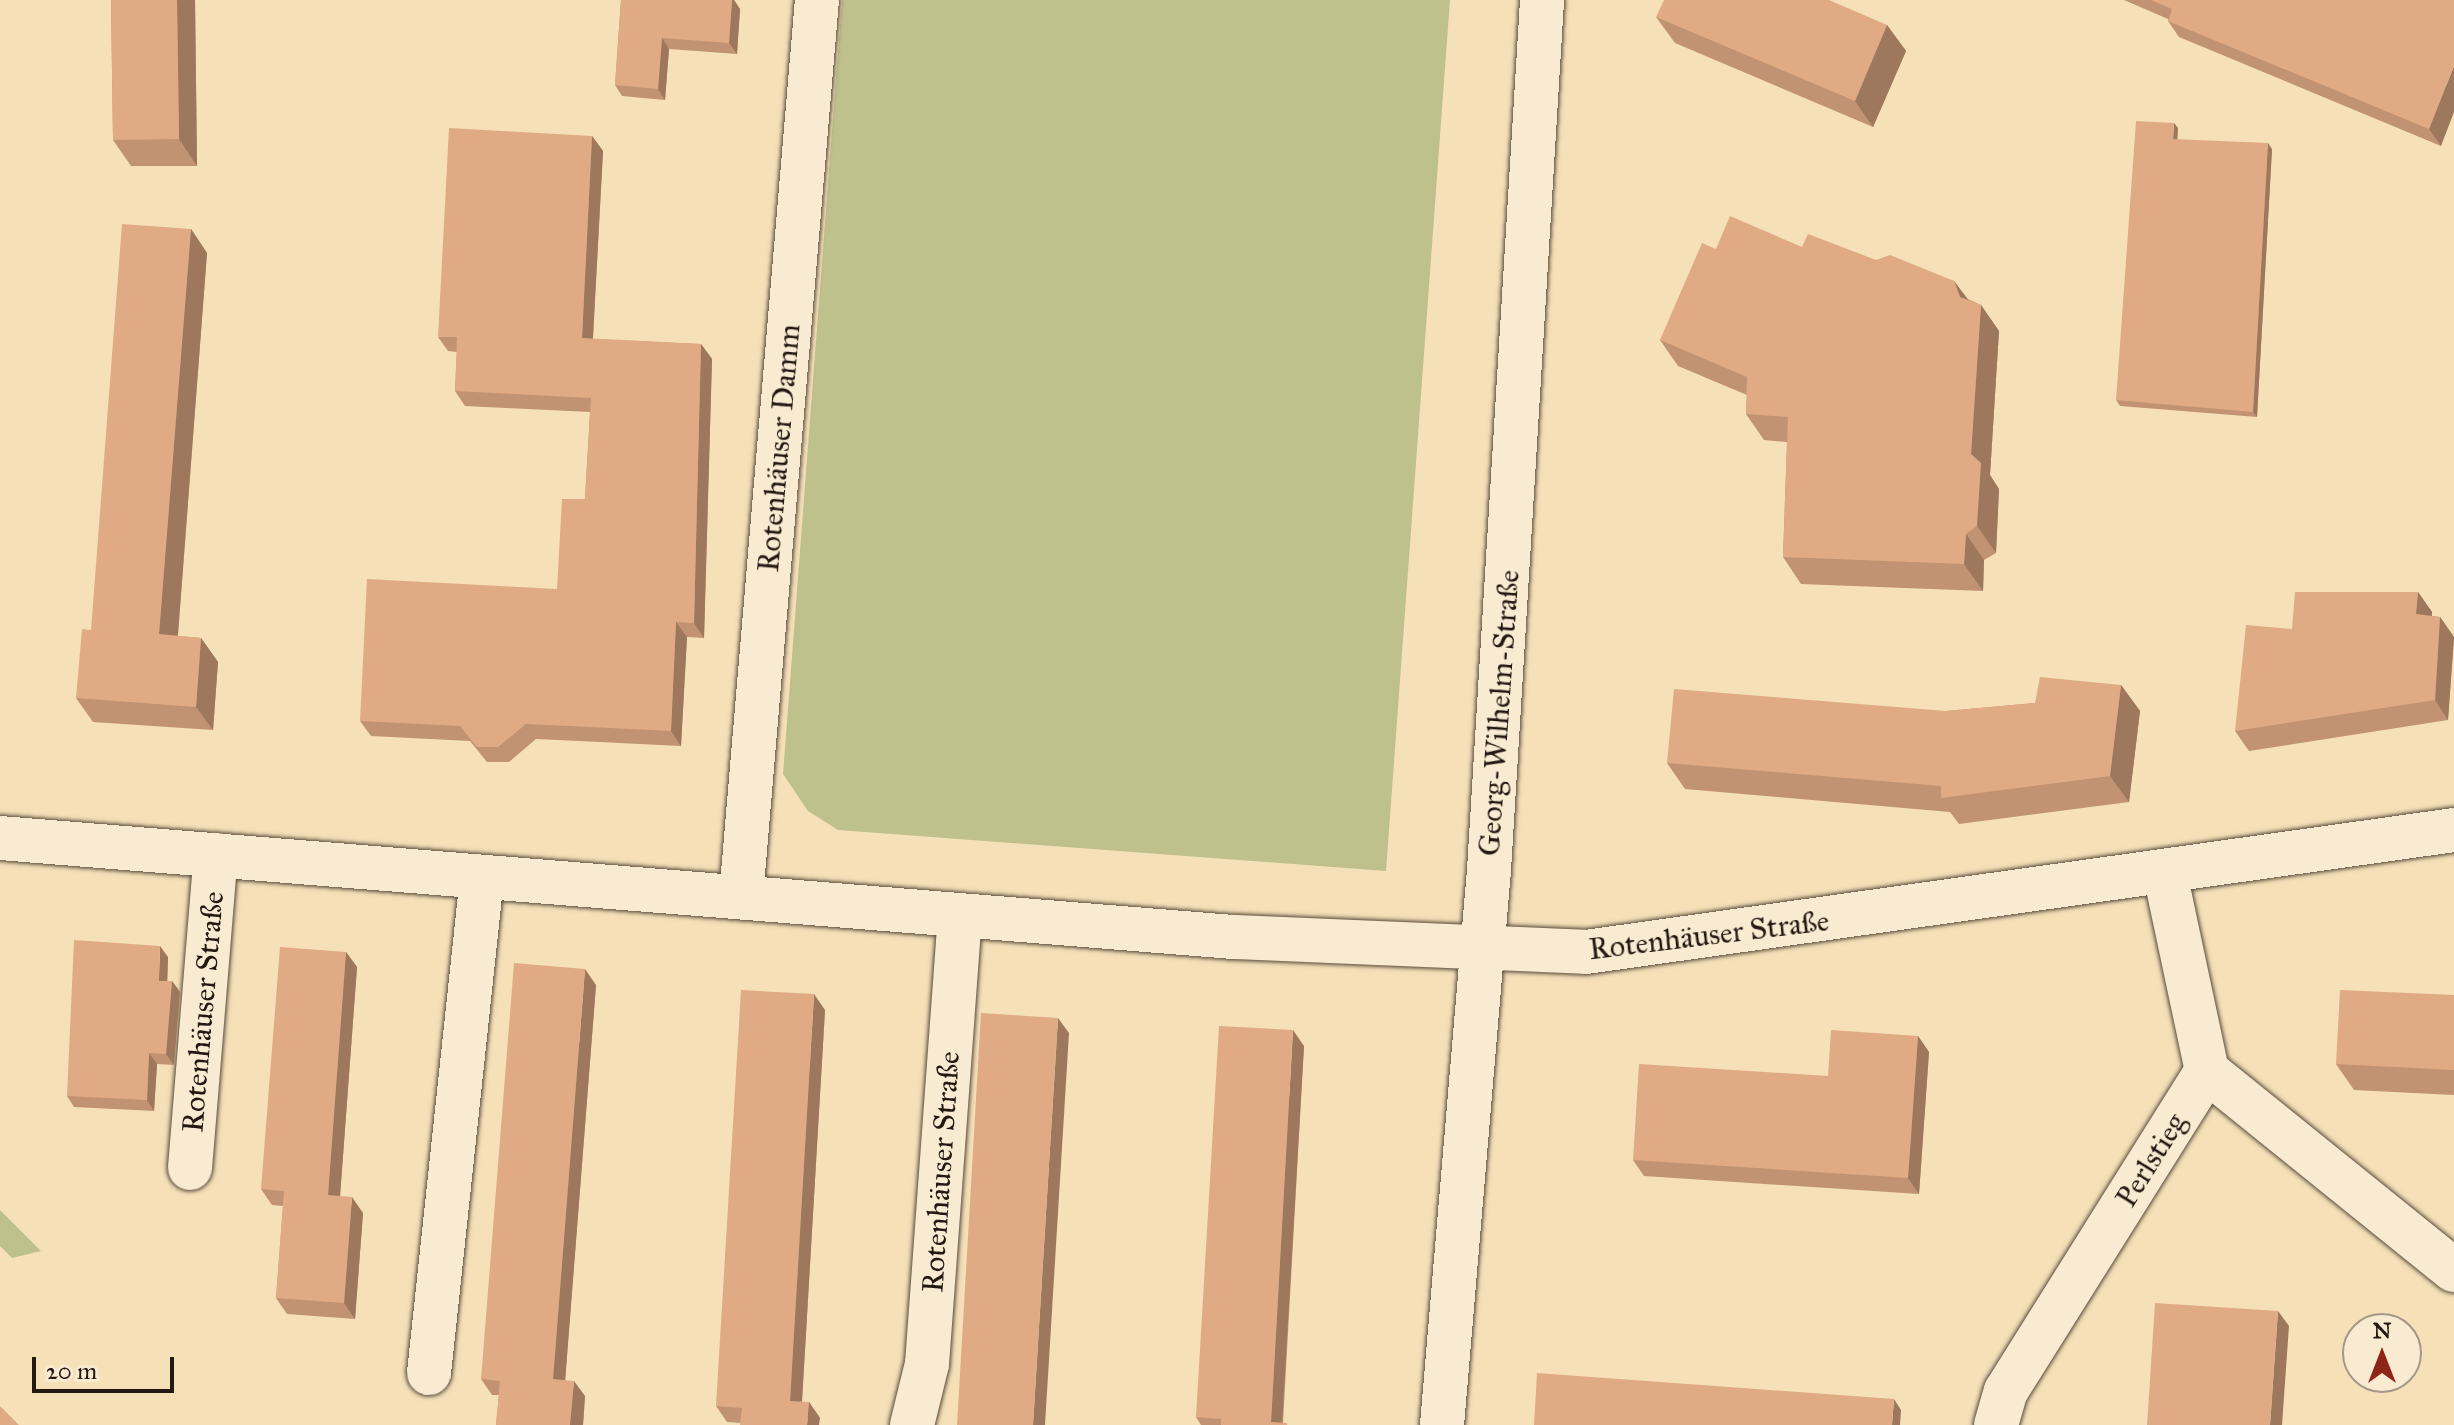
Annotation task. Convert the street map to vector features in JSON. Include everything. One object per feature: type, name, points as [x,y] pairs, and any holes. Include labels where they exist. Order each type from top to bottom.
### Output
[{"type":"street","name":"Rotenhäuser Damm","points":[[741,897],[817,0]]},
{"type":"street","name":"Georg-Wilhelm-Straße","points":[[1442,1425],[1483,951],[1542,0]]},
{"type":"street","name":"Rotenhäuser Straße","points":[[0,838],[960,916],[1483,951],[1586,952],[2165,874],[2454,830]]},
{"type":"street","name":"Rotenhäuser Straße","points":[[190,1168],[216,855]]},
{"type":"street","points":[[2165,874],[2207,1071],[2454,1270]]},
{"type":"street","points":[[429,1373],[482,878]]},
{"type":"street","name":"Rotenhäuser Straße","points":[[912,1425],[927,1364],[960,916]]},
{"type":"street","name":"Perlstieg","points":[[1996,1425],[2006,1391],[2207,1071]]},
{"type":"green space","points":[[842,0],[1450,0],[1386,871],[838,830],[808,811],[783,774]]},
{"type":"green space","points":[[0,1210],[41,1251],[12,1258],[0,1246]]},
{"type":"building","points":[[111,0],[177,0],[179,139],[113,140]]},
{"type":"building","points":[[621,0],[732,0],[729,43],[662,38],[658,89],[615,85]]},
{"type":"building","points":[[1664,0],[1829,0],[1887,25],[1855,101],[1656,17]]},
{"type":"building","points":[[2151,0],[2454,0],[2454,66],[2429,129],[2168,21],[2172,9]]},
{"type":"building","points":[[2136,121],[2174,123],[2173,139],[2268,143],[2253,412],[2116,400]]},
{"type":"building","points":[[449,128],[592,136],[582,338],[701,344],[694,623],[676,622],[671,731],[526,724],[498,747],[477,747],[460,726],[360,721],[367,579],[557,589],[562,499],[585,499],[591,398],[455,391],[457,337],[438,337]]},
{"type":"building","points":[[1730,216],[1802,247],[1808,234],[1876,260],[1890,255],[1954,281],[1960,297],[1981,305],[1971,454],[1981,463],[1977,526],[1966,534],[1964,564],[1783,557],[1788,417],[1746,414],[1747,377],[1660,340],[1702,243],[1716,249]]},
{"type":"building","points":[[122,224],[191,229],[159,634],[201,638],[196,707],[76,698],[82,629],[91,630]]},
{"type":"building","points":[[2295,592],[2418,592],[2416,614],[2440,617],[2435,700],[2235,731],[2246,625],[2292,629]]},
{"type":"building","points":[[2040,677],[2121,685],[2110,776],[1941,798],[1941,786],[1667,763],[1674,689],[1946,711],[2035,703]]},
{"type":"building","points":[[74,940],[160,946],[159,981],[172,981],[166,1054],[149,1053],[147,1100],[67,1096]]},
{"type":"building","points":[[280,947],[346,952],[328,1195],[352,1197],[344,1303],[276,1298],[284,1191],[261,1189]]},
{"type":"building","points":[[514,963],[585,969],[553,1379],[574,1381],[570,1425],[496,1425],[500,1381],[481,1379]]},
{"type":"building","points":[[741,990],[814,994],[790,1401],[809,1402],[807,1425],[740,1425],[742,1408],[716,1406]]},
{"type":"building","points":[[2340,990],[2454,995],[2454,1070],[2336,1064]]},
{"type":"building","points":[[981,1013],[1058,1018],[1033,1425],[957,1425]]},
{"type":"building","points":[[1219,1026],[1293,1030],[1271,1422],[1287,1425],[1221,1425],[1221,1419],[1196,1417]]},
{"type":"building","points":[[1831,1030],[1918,1036],[1908,1178],[1633,1160],[1639,1064],[1828,1076]]},
{"type":"building","points":[[2155,1303],[2278,1311],[2270,1425],[2147,1425]]},
{"type":"building","points":[[1537,1373],[1894,1399],[1892,1425],[1534,1425]]},
{"type":"building","points":[[0,1406],[19,1425],[0,1425]]}]
